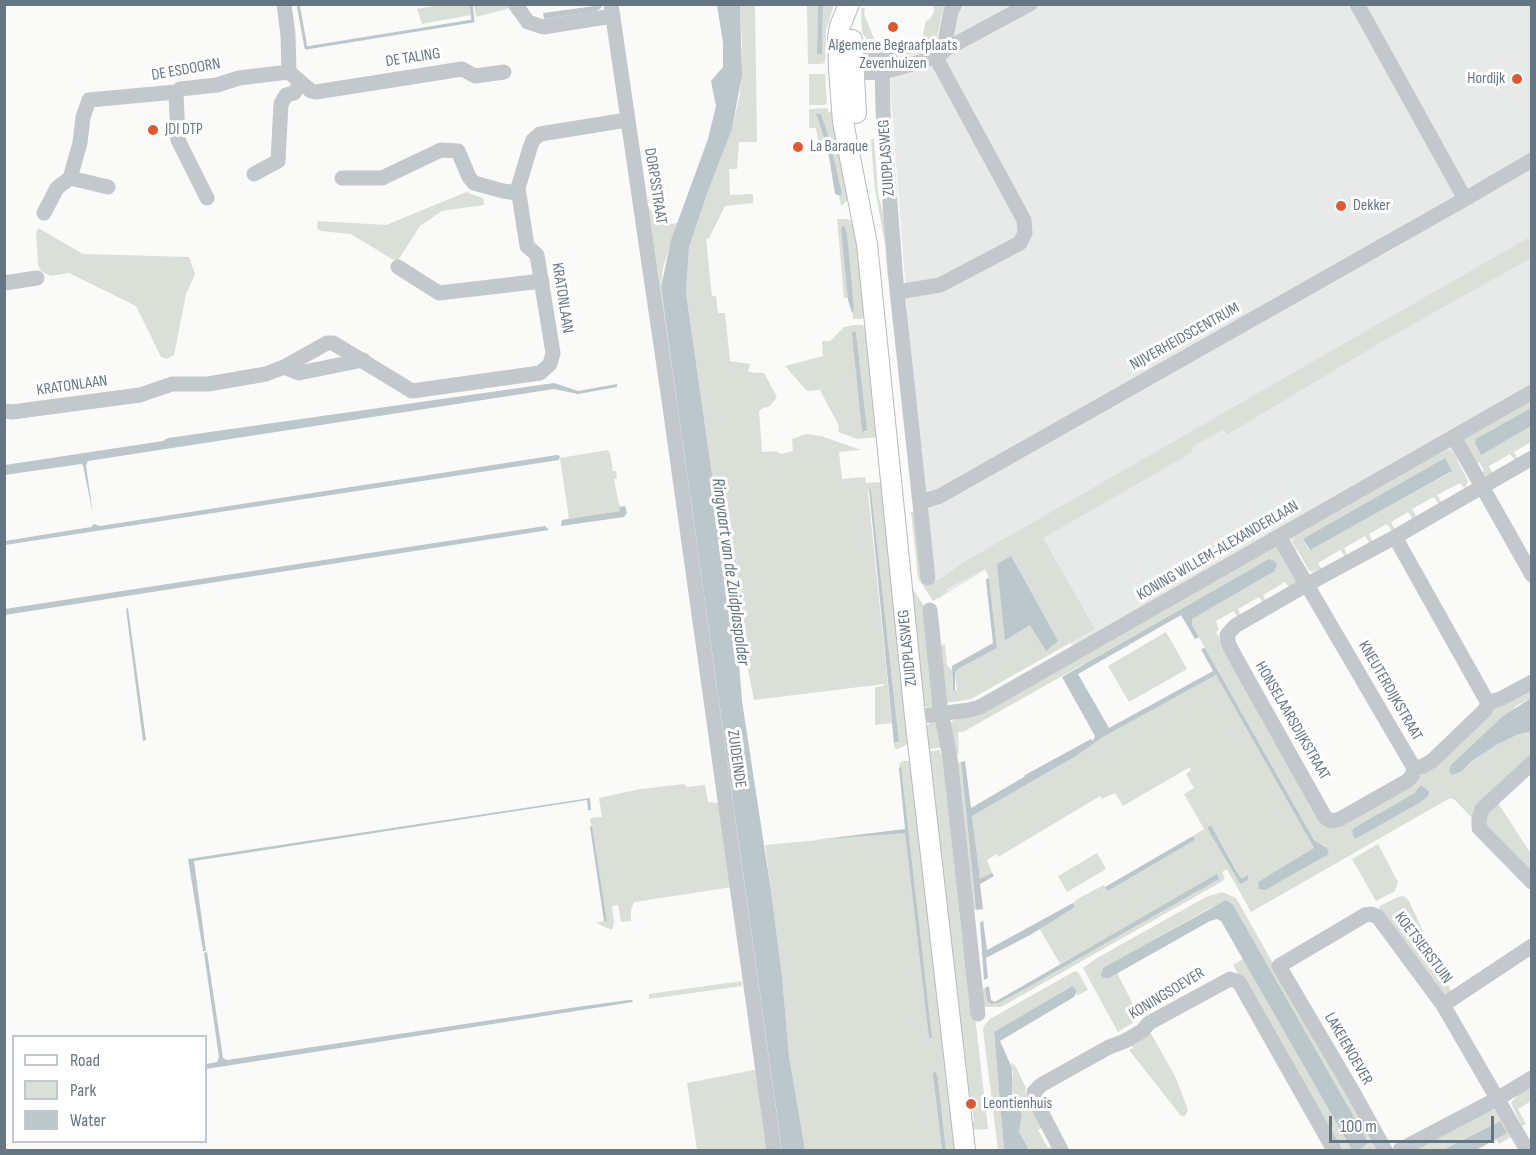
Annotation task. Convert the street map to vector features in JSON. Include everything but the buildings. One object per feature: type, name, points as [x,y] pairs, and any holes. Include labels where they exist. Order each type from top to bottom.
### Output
[{"type":"main road","name":"ZUIDPLASWEG","points":[[850,4],[848,68],[856,118],[849,145],[867,244],[915,717],[965,1150]]},
{"type":"street","points":[[254,174],[278,161],[281,104],[286,95],[294,93],[301,83],[289,72],[284,4]]},
{"type":"street","points":[[515,4],[528,22],[543,27],[612,10]]},
{"type":"street","points":[[898,292],[940,285],[1020,243],[1025,233],[1024,220],[934,56],[955,4]]},
{"type":"street","points":[[848,68],[883,66],[934,56],[1029,4]]},
{"type":"street","points":[[1357,4],[1466,200]]},
{"type":"street","name":"DORPSSTRAAT","points":[[612,10],[664,372]]},
{"type":"street","name":"ZUIDPLASWEG","points":[[883,66],[884,111],[898,292],[928,578]]},
{"type":"street","name":"DE TALING","points":[[301,83],[311,91],[325,91],[462,69],[475,76],[504,72]]},
{"type":"street","name":"DE ESDOORN","points":[[70,178],[80,143],[83,117],[89,100],[176,92],[188,87],[217,85],[239,78],[289,72]]},
{"type":"street","points":[[176,92],[178,140],[207,198]]},
{"type":"street","name":"KRATONLAAN","points":[[4,411],[12,412],[140,395],[172,384],[208,384],[266,374],[285,367],[327,343],[333,343],[416,392],[540,373],[550,364],[553,356],[537,255],[527,246],[518,193],[530,148],[533,140],[540,134],[627,120]]},
{"type":"street","points":[[342,178],[382,178],[441,150],[458,151],[474,183],[518,193]]},
{"type":"street","name":"NIJVERHEIDSCENTRUM","points":[[921,502],[940,496],[1466,200],[1532,160]]},
{"type":"street","points":[[44,213],[57,188],[70,178],[108,187]]},
{"type":"street","points":[[398,267],[439,292],[542,281]]},
{"type":"street","points":[[4,283],[37,279]]},
{"type":"street","name":"KRATONLAAN","points":[[285,367],[299,373],[363,360]]},
{"type":"street","name":"ZUIDEINDE","points":[[664,372],[774,1150]]},
{"type":"street","name":"KONING WILLEM-ALEXANDERLAAN","points":[[915,717],[942,715],[980,707],[1532,392]]},
{"type":"street","points":[[1454,437],[1532,575]]},
{"type":"street","points":[[1306,585],[1532,458]]},
{"type":"street","name":"KNEUTERDIJKSTRAAT","points":[[1279,537],[1414,768],[1432,761],[1485,710],[1488,703]]},
{"type":"street","points":[[1395,537],[1488,703],[1532,682]]},
{"type":"street","name":"HONSELAARSDIJKSTRAAT","points":[[1306,585],[1235,626],[1227,635],[1229,645],[1325,817],[1330,821],[1340,819],[1407,781],[1412,776],[1414,768]]},
{"type":"street","name":"ZUIDPLASWEG","points":[[930,610],[942,715],[950,759],[978,1014]]},
{"type":"street","points":[[1532,764],[1482,809],[1479,819],[1479,828],[1532,882]]},
{"type":"street","name":"KOETSIERSTUIN","points":[[1279,966],[1365,915],[1371,914],[1378,917],[1443,1005],[1527,1150]]},
{"type":"street","points":[[1443,1005],[1532,946]]},
{"type":"street","name":"LAKEIENOEVER","points":[[1279,966],[1385,1150]]},
{"type":"street","name":"KONINGSOEVER","points":[[1061,1150],[1035,1100],[1034,1092],[1041,1085],[1109,1047],[1125,1041],[1142,1031],[1149,1023],[1230,979],[1239,982],[1334,1150]]},
{"type":"street","points":[[1400,1150],[1497,1100],[1532,1078]]},
{"type":"shaded area","points":[[944,5],[1531,5],[1531,418],[1186,613],[1084,666],[1014,552],[938,599],[913,386],[890,84],[895,53],[937,46]]},
{"type":"green space","points":[[470,5],[471,15],[422,24],[417,9]]},
{"type":"green space","points":[[474,5],[509,5],[507,9],[476,17]]},
{"type":"green space","points":[[740,5],[755,5],[757,142],[739,142],[737,169],[729,169],[730,195],[753,194],[753,203],[725,206],[709,238],[706,239],[712,296],[716,296],[718,313],[725,313],[730,361],[750,364],[748,372],[764,373],[777,397],[770,406],[759,411],[762,452],[775,451],[782,454],[793,451],[792,439],[806,434],[821,436],[861,450],[839,452],[842,479],[865,477],[866,483],[883,482],[911,736],[908,744],[898,749],[895,749],[894,743],[899,742],[869,489],[892,725],[891,723],[875,725],[875,687],[884,686],[884,684],[754,700],[746,660],[739,663],[686,293],[689,247],[732,129],[740,94],[742,45]]},
{"type":"green space","points":[[807,5],[818,5],[817,54],[822,54],[823,5],[834,5],[826,30],[825,63],[808,64]]},
{"type":"green space","points":[[933,5],[944,5],[936,42],[933,46],[927,47],[923,34],[926,21],[934,12]]},
{"type":"green space","points":[[861,8],[865,8],[864,14],[877,46],[914,47],[912,52],[908,54],[878,53],[862,33]]},
{"type":"green space","points":[[809,74],[825,74],[827,104],[809,105]]},
{"type":"green space","points":[[828,108],[828,112],[839,111],[849,199],[841,206],[828,135],[816,115],[828,150],[820,152],[816,128],[809,128],[809,109]]},
{"type":"green space","points":[[871,139],[874,139],[878,194],[887,227],[888,280],[885,244],[875,189]]},
{"type":"green space","points":[[469,191],[468,193],[483,198],[484,205],[442,211],[420,226],[397,262],[351,234],[320,231],[317,228],[318,221],[386,225]]},
{"type":"green space","points":[[647,205],[663,225],[677,223],[663,268],[661,287],[782,1150],[778,1150],[658,271]]},
{"type":"green space","points":[[837,219],[848,219],[856,225],[864,315],[862,319],[853,319],[842,226],[848,298],[844,298]]},
{"type":"green space","points":[[38,228],[83,254],[189,257],[195,274],[186,294],[174,355],[166,359],[161,357],[136,306],[69,273],[50,276],[41,271],[38,265],[36,233]]},
{"type":"green space","points":[[1528,238],[1531,243],[1531,258],[1383,341],[1228,434],[1223,430],[1193,446],[1191,453],[1043,538],[1095,629],[971,699],[946,703],[940,646],[945,644],[947,666],[952,670],[953,690],[957,690],[955,673],[958,669],[997,648],[989,578],[985,569],[946,589],[947,592],[933,601],[918,578],[911,512],[916,512],[924,582],[939,580],[964,562]]},
{"type":"green space","points":[[862,325],[866,328],[877,437],[857,439],[838,432],[839,426],[820,390],[807,391],[785,366],[823,356],[822,341],[830,341],[844,327]],"holes":[[[853,331],[856,332],[866,420],[866,432],[862,431]]]},
{"type":"green space","points":[[1531,398],[1531,408],[1475,441],[1481,454],[1531,426],[1531,442],[1514,452],[1519,460],[1516,461],[1510,454],[1489,466],[1493,474],[1484,476],[1480,474],[1484,471],[1479,462],[1474,465],[1463,440],[1465,437]]},
{"type":"green space","points":[[607,450],[610,453],[613,471],[616,471],[617,479],[614,479],[619,505],[621,505],[620,511],[569,519],[560,458]]},
{"type":"green space","points":[[1449,450],[1454,454],[1468,481],[1464,488],[1460,483],[1437,495],[1442,503],[1439,505],[1434,497],[1412,509],[1417,518],[1413,519],[1408,512],[1391,522],[1395,530],[1392,531],[1387,524],[1369,534],[1373,542],[1370,544],[1365,536],[1344,548],[1348,557],[1346,558],[1340,550],[1318,563],[1321,569],[1312,572],[1308,569],[1293,542],[1295,536]],"holes":[[[1445,458],[1451,472],[1309,550],[1303,540]]]},
{"type":"green space","points":[[1276,546],[1298,580],[1290,589],[1285,582],[1263,595],[1267,603],[1264,604],[1259,597],[1238,609],[1241,617],[1238,619],[1234,611],[1216,621],[1219,630],[1216,632],[1324,823],[1346,819],[1491,707],[1531,686],[1531,698],[1516,706],[1463,771],[1473,760],[1498,744],[1531,731],[1531,758],[1474,820],[1455,800],[1450,798],[1251,912],[1227,869],[1222,872],[1225,878],[1221,882],[1001,1007],[986,1007],[980,1004],[978,992],[985,988],[987,1001],[991,1004],[1217,875],[1060,964],[1039,928],[1075,907],[1073,903],[1079,898],[1104,885],[1108,891],[1195,840],[1193,836],[1204,829],[1184,794],[1194,788],[1186,774],[1191,770],[1190,767],[1123,806],[1115,793],[1102,799],[1100,796],[998,857],[996,854],[987,860],[992,873],[980,880],[972,816],[1076,756],[1103,737],[1216,675],[1314,848],[1262,891],[1329,854],[1325,846],[1314,840],[1192,625],[1192,619],[1195,617],[1275,571],[1277,565],[1274,560],[1269,559],[963,732],[958,732],[959,754],[952,752],[950,723]],"holes":[[[1211,825],[1242,879],[1248,876],[1240,884],[1207,828]]]},
{"type":"green space","points":[[911,586],[926,609],[937,707],[928,708],[922,704]]},
{"type":"green space","points":[[1166,632],[1187,669],[1129,702],[1108,666]]},
{"type":"green space","points":[[931,722],[937,722],[941,748],[924,749],[925,728]]},
{"type":"green space","points":[[940,750],[940,754],[943,755],[962,939],[967,947],[988,1129],[972,1130],[971,1122],[974,1122],[972,1106],[970,1099],[965,1099],[924,752]]},
{"type":"green space","points":[[902,761],[913,763],[956,1150],[946,1150],[938,1079],[933,1076],[942,1150],[805,1150],[789,1056],[782,976],[765,845],[905,832],[929,1037],[932,1038],[899,765]]},
{"type":"green space","points":[[961,762],[976,910],[972,910],[954,765]]},
{"type":"green space","points":[[684,784],[687,787],[705,785],[708,802],[719,803],[732,887],[634,902],[631,921],[621,922],[618,905],[612,906],[614,923],[612,930],[596,923],[607,920],[590,818],[602,817],[599,798],[641,789]]},
{"type":"green space","points":[[1498,803],[1531,854],[1531,874],[1485,824],[1486,815]]},
{"type":"green space","points":[[1378,844],[1398,882],[1395,891],[1376,901],[1352,859]]},
{"type":"green space","points":[[1097,853],[1106,869],[1067,892],[1058,876]]},
{"type":"green space","points":[[1222,892],[1236,898],[1377,1147],[1374,1150],[1358,1150],[1367,1144],[1227,900],[1103,969],[1109,978],[1117,973],[1140,1018],[1118,1032],[1083,968],[1206,897]]},
{"type":"green space","points":[[1404,896],[1409,901],[1452,993],[1448,995],[1444,995],[1379,909],[1380,906]]},
{"type":"green space","points":[[1243,959],[1352,1150],[1338,1150],[1233,965]]},
{"type":"green space","points":[[1075,971],[1078,972],[1088,990],[1076,996],[1077,993],[1072,986],[994,1032],[1004,1150],[998,1150],[984,1026],[990,1019]]},
{"type":"green space","points":[[742,981],[742,986],[649,999],[649,994]]},
{"type":"green space","points":[[1150,1032],[1176,1078],[1188,1110],[1185,1116],[1181,1116],[1129,1050],[1133,1048],[1131,1045]]},
{"type":"green space","points":[[1011,1062],[1016,1067],[1026,1088],[1025,1092],[1044,1126],[1038,1130],[1048,1148],[1055,1145],[1053,1150],[1029,1150],[1022,1140],[1019,1132],[1022,1115],[1014,1099],[1011,1086],[1013,1074]]},
{"type":"green space","points":[[758,1071],[769,1150],[697,1150],[687,1083]]},
{"type":"green space","points":[[1531,1084],[1531,1101],[1518,1109],[1526,1124],[1522,1126],[1511,1103],[1517,1096],[1515,1094]]},
{"type":"green space","points":[[1490,1109],[1497,1111],[1513,1136],[1499,1144],[1496,1139],[1506,1133],[1499,1121],[1443,1150],[1411,1150]]},
{"type":"water","points":[[602,5],[597,11],[544,19],[543,13]]},
{"type":"water","points":[[717,5],[740,5],[742,75],[732,129],[689,247],[686,293],[739,663],[742,701],[771,891],[789,1056],[805,1150],[782,1150],[661,287],[671,240],[708,139],[716,106],[711,81],[723,67],[723,43]]},
{"type":"water","points":[[818,5],[823,5],[822,54],[817,54]]},
{"type":"water","points":[[816,114],[821,114],[828,135],[842,194],[840,196],[835,194],[828,150]]},
{"type":"water","points":[[844,225],[847,234],[854,309],[852,313],[848,300],[841,228]]},
{"type":"water","points":[[853,331],[856,332],[866,420],[867,430],[864,432],[862,431]]},
{"type":"water","points":[[554,383],[578,391],[617,384],[617,387],[578,394],[554,389],[88,461],[86,465],[93,515],[81,464],[5,475],[5,465],[163,441],[168,438]]},
{"type":"water","points":[[1531,408],[1531,426],[1481,455],[1475,443],[1476,439]]},
{"type":"water","points":[[560,456],[559,460],[5,545],[5,541],[91,527],[94,524],[100,526]]},
{"type":"water","points":[[1445,458],[1452,471],[1310,550],[1303,539]]},
{"type":"water","points":[[869,489],[871,490],[899,742],[894,743]]},
{"type":"water","points":[[625,506],[627,513],[624,517],[561,526],[562,520],[620,511],[619,507]]},
{"type":"water","points":[[545,526],[549,530],[5,615],[5,609]]},
{"type":"water","points":[[1011,556],[1058,641],[1046,651],[1030,625],[1005,640],[997,564]]},
{"type":"water","points":[[1269,559],[1275,561],[1277,565],[1275,571],[1192,619],[1192,625],[1199,637],[1195,639],[1181,615],[1078,674],[1109,728],[1213,671],[1201,649],[1205,648],[1314,840],[1327,848],[1329,854],[1265,890],[1259,889],[1258,882],[1314,848],[1216,675],[1103,737],[1076,756],[972,816],[980,879],[992,873],[994,876],[980,884],[983,909],[976,910],[961,762],[965,761],[971,808],[1025,775],[1091,739],[1093,741],[1095,736],[1062,677]]},
{"type":"water","points":[[989,578],[997,648],[958,669],[955,673],[955,691],[953,690],[952,666],[993,643],[986,581]]},
{"type":"water","points":[[128,608],[146,740],[143,741],[126,609]]},
{"type":"water","points":[[1531,698],[1531,731],[1498,744],[1473,760],[1462,771],[1452,775],[1449,770],[1451,765],[1502,717]]},
{"type":"water","points":[[901,767],[932,1038],[929,1038],[905,833],[815,840],[905,829],[899,768]]},
{"type":"water","points":[[1420,786],[1429,792],[1428,796],[1355,839],[1352,832],[1354,828],[1415,793]]},
{"type":"water","points":[[590,798],[591,810],[588,810],[587,800],[194,861],[206,951],[203,951],[188,859]]},
{"type":"water","points":[[1211,825],[1242,879],[1248,875],[1248,880],[1240,884],[1207,828]]},
{"type":"water","points":[[592,826],[607,921],[604,921],[590,827]]},
{"type":"water","points":[[1193,836],[1195,840],[1108,891],[1105,887]]},
{"type":"water","points":[[1217,874],[1219,879],[1030,986],[998,1003],[991,1004],[987,1001],[985,988],[989,986],[991,1000],[995,1002]]},
{"type":"water","points":[[1226,900],[1233,905],[1367,1140],[1367,1144],[1359,1150],[1352,1150],[1221,921],[1217,919],[1210,921],[1109,978],[1103,978],[1101,975],[1103,968]]},
{"type":"water","points":[[1073,903],[1075,907],[1030,935],[986,958],[988,978],[984,980],[980,923],[983,920],[987,950]]},
{"type":"water","points":[[207,952],[223,1058],[227,1060],[584,1006],[629,1000],[633,1002],[207,1069],[207,1064],[217,1062],[219,1057],[204,953]]},
{"type":"water","points":[[1072,986],[1077,991],[1074,997],[1000,1041],[1012,1068],[1012,1094],[1022,1115],[1019,1132],[1029,1150],[1004,1150],[994,1032]]},
{"type":"water","points":[[936,1072],[946,1150],[942,1150],[933,1076]]},
{"type":"water","points":[[1500,1121],[1507,1133],[1476,1150],[1443,1150]]},
{"type":"waterway","points":[[298,4],[306,48],[473,21],[471,4]]},
{"type":"place","name":"Algemene Begraafplaats Zevenhuizen","points":[[893,27]]},
{"type":"place","name":"Hordijk","points":[[1517,79]]},
{"type":"place","name":"JDI DTP","points":[[153,130]]},
{"type":"place","name":"La Baraque","points":[[798,147]]},
{"type":"place","name":"Dekker","points":[[1341,206]]},
{"type":"place","name":"Leontienhuis","points":[[971,1104]]},
{"type":"water label","name":"Ringvaart van de Zuidplaspolder","points":[[730,572]]}]
